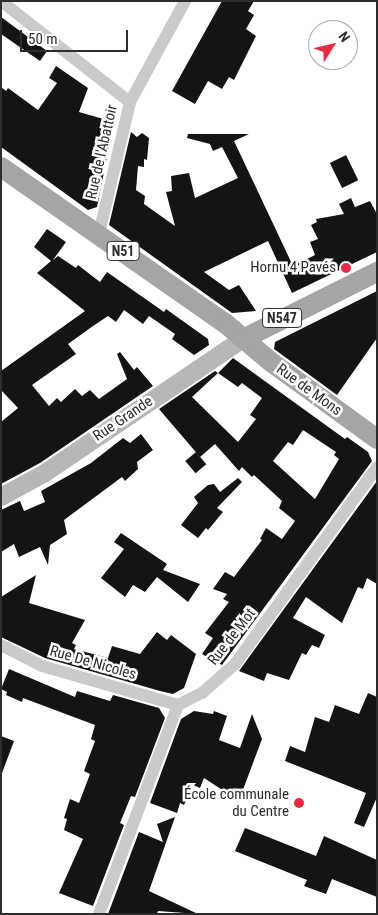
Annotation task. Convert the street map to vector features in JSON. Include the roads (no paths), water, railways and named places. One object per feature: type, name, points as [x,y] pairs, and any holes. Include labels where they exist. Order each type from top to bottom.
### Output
[{"type":"main road","name":"N51","points":[[1,167],[97,232],[243,339]]},
{"type":"main road","name":"N51","points":[[1,177],[41,209],[216,332],[243,339]]},
{"type":"main road","name":"N547","points":[[243,339],[377,272]]},
{"type":"main road","name":"Rue de Mons","points":[[243,339],[377,439]]},
{"type":"street","points":[[1,1],[130,102]]},
{"type":"street","name":"Rue de l'Abattoir","points":[[97,232],[130,102],[185,1]]},
{"type":"street","points":[[41,209],[53,211],[83,230],[97,232]]},
{"type":"street","name":"Rue Grande","points":[[1,497],[45,473],[243,339]]},
{"type":"street","name":"Rue de Mot","points":[[178,706],[215,684],[235,664],[377,467]]},
{"type":"street","name":"Rue De Nicoles","points":[[1,645],[42,666],[178,706]]},
{"type":"street","points":[[100,914],[178,706]]},
{"type":"place","name":"Hornu 4 Pavés","points":[[346,268]]},
{"type":"place","name":"École communale du Centre","points":[[299,803]]}]
